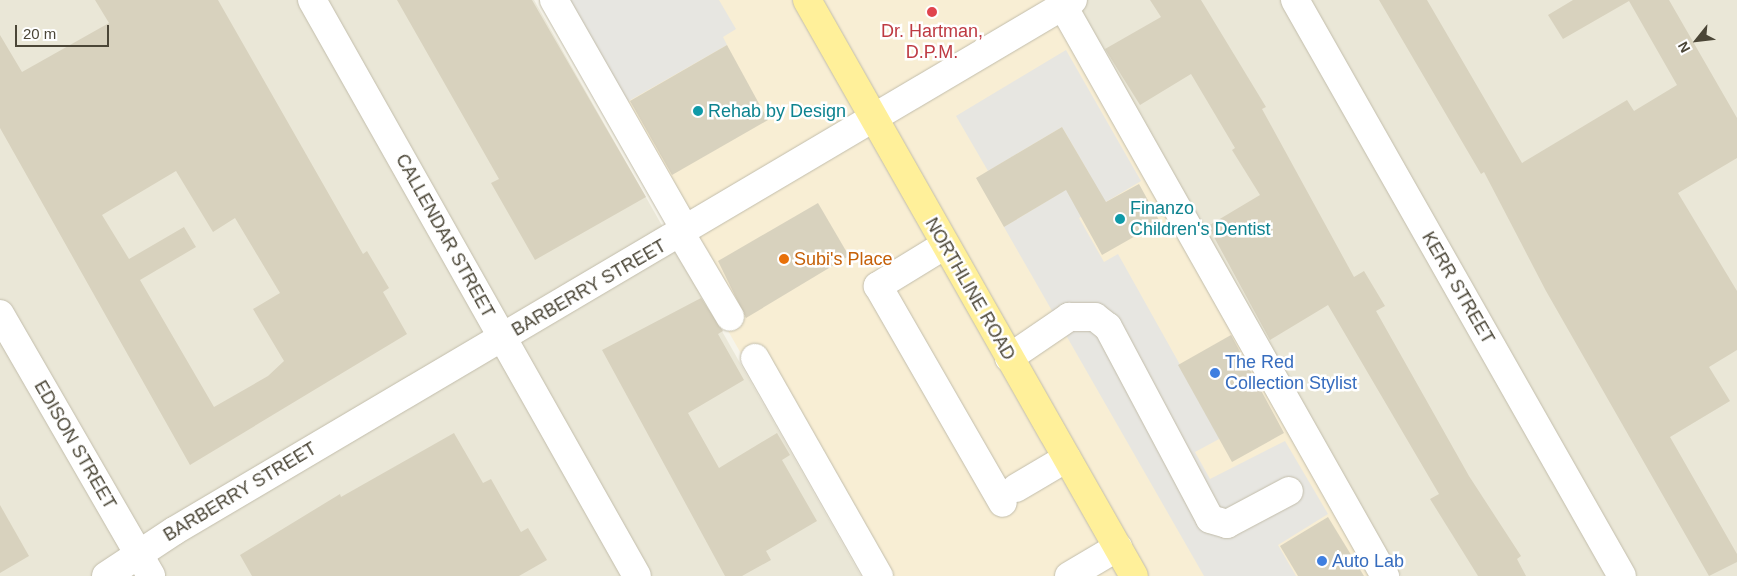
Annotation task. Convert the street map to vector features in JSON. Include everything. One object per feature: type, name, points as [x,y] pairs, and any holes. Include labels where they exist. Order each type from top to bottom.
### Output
[{"type":"main road","name":"NORTHLINE ROAD","points":[[807,0],[873,120],[1134,576]]},
{"type":"street","name":"CALLENDAR STREET","points":[[312,0],[637,576]]},
{"type":"street","points":[[554,0],[730,317]]},
{"type":"street","name":"KERR STREET","points":[[1295,0],[1622,576]]},
{"type":"street","name":"BARBERRY STREET","points":[[106,576],[144,565],[502,338],[684,233],[873,120],[1058,5]]},
{"type":"street","points":[[1058,5],[1385,576]]},
{"type":"street","points":[[945,245],[878,286],[1010,496],[1067,458]]},
{"type":"street","name":"EDISON STREET","points":[[0,314],[144,565]]},
{"type":"street","points":[[1009,358],[1069,317],[1095,317],[1108,327],[1210,519],[1227,524],[1289,491]]},
{"type":"street","points":[[755,358],[879,576]]},
{"type":"street","points":[[1069,576],[1118,548]]},
{"type":"shaded area","points":[[0,0],[534,0],[861,576],[0,576]]},
{"type":"shaded area","points":[[554,0],[1059,0],[1385,576],[868,576],[675,238]]},
{"type":"shaded area","points":[[570,0],[719,0],[736,29],[723,37],[727,45],[627,102]]},
{"type":"shaded area","points":[[1074,0],[1737,0],[1737,576],[1401,576]]},
{"type":"shaded area","points":[[1066,50],[1141,181],[1079,218],[1104,262],[1118,254],[1221,438],[1195,452],[1210,479],[1285,441],[1328,514],[1278,545],[1296,576],[1204,576],[1004,227],[1090,175],[1062,127],[988,171],[956,116]]},
{"type":"building","points":[[95,0],[218,0],[363,254],[367,251],[389,288],[383,292],[407,334],[190,465],[0,128],[0,35],[22,72],[109,23]],"holes":[[[176,171],[213,232],[235,218],[280,293],[253,309],[284,361],[268,376],[214,407],[140,280],[196,247],[184,227],[129,259],[102,215]]]},
{"type":"building","points":[[397,0],[532,0],[646,197],[535,260],[491,183],[499,179]]},
{"type":"building","points":[[1150,0],[1201,0],[1266,107],[1262,109],[1354,277],[1364,271],[1385,306],[1376,311],[1469,476],[1521,556],[1517,559],[1526,576],[1478,576],[1430,499],[1439,494],[1328,305],[1270,340],[1208,226],[1260,195],[1232,150],[1235,148],[1191,74],[1140,105],[1105,49],[1161,17]]},
{"type":"building","points":[[1379,0],[1427,0],[1522,163],[1627,100],[1634,111],[1677,85],[1629,1],[1563,39],[1548,15],[1573,0],[1669,0],[1737,118],[1737,158],[1678,193],[1737,291],[1737,350],[1709,367],[1730,401],[1670,437],[1737,554],[1737,562],[1709,576],[1546,291],[1484,172],[1481,174]]},
{"type":"building","name":"Rehab by Design","points":[[727,45],[768,120],[672,175],[630,101]]},
{"type":"building","points":[[1062,127],[1106,202],[1139,184],[1160,222],[1102,255],[1066,190],[1004,227],[976,178]]},
{"type":"building","name":"Subi's Place","points":[[818,203],[849,256],[746,318],[718,261]]},
{"type":"building","points":[[701,298],[723,331],[718,334],[744,380],[688,413],[719,468],[777,433],[790,455],[782,460],[817,521],[766,551],[771,560],[742,576],[725,576],[602,350]]},
{"type":"building","points":[[1231,335],[1284,433],[1232,462],[1178,365]]},
{"type":"building","points":[[454,433],[483,483],[491,479],[521,532],[528,528],[547,560],[519,576],[252,576],[240,555],[340,494],[341,497]]},
{"type":"building","points":[[0,505],[29,556],[0,573]]},
{"type":"building","name":"Auto Lab","points":[[1328,517],[1364,576],[1298,576],[1280,546]]},
{"type":"place","name":"Dr. Hartman, D.P.M.","points":[[932,12]]},
{"type":"place","name":"Rehab by Design","points":[[698,111]]},
{"type":"place","name":"Finanzo Children's Dentist","points":[[1120,219]]},
{"type":"place","name":"Subi's Place","points":[[784,259]]},
{"type":"place","name":"The Red Collection Stylist","points":[[1215,373]]},
{"type":"place","name":"Auto Lab","points":[[1322,561]]}]
